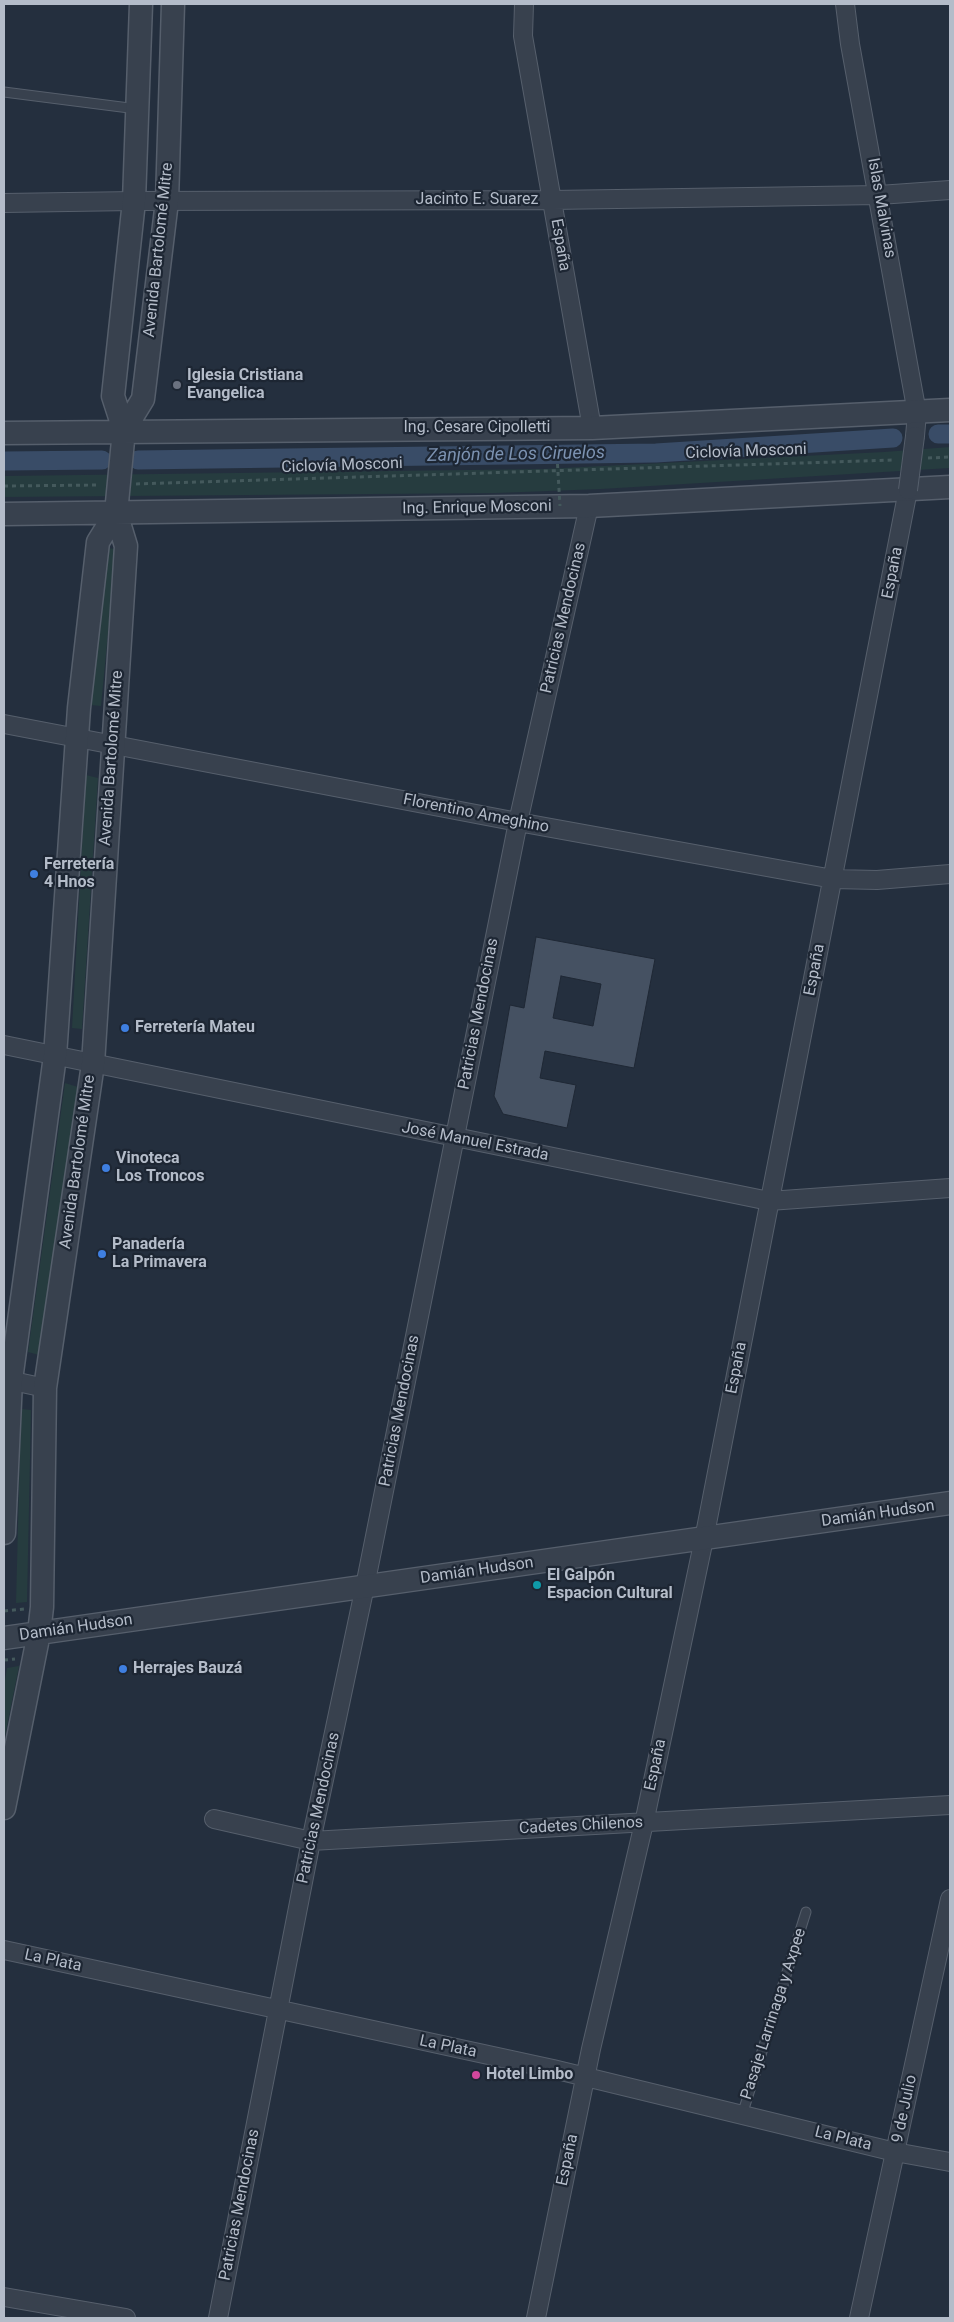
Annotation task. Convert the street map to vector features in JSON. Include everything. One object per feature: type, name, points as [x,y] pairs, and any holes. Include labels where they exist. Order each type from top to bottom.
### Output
[{"type":"street","name":"Avenida Bartolomé Mitre","points":[[4,1808],[40,1633],[45,1388],[93,1064],[126,546],[116,513],[124,430],[113,396],[134,201],[141,4]]},
{"type":"street","name":"Avenida Bartolomé Mitre","points":[[124,430],[143,399],[168,201],[173,4]]},
{"type":"street","name":"España","points":[[524,4],[523,36],[592,428]]},
{"type":"street","name":"Islas Malvinas","points":[[845,4],[850,44],[879,195],[917,413]]},
{"type":"street","name":"Jacinto E. Suarez","points":[[4,203],[552,200],[879,195],[950,190]]},
{"type":"street","name":"Ing. Cesare Cipolletti","points":[[4,432],[592,428],[950,410]]},
{"type":"street","name":"España","points":[[536,2318],[585,2077],[644,1823],[704,1539],[908,490],[917,413]]},
{"type":"street","name":"Ing. Enrique Mosconi","points":[[4,514],[589,506],[950,487]]},
{"type":"street","name":"Patricias Mendocinas","points":[[218,2318],[278,2010],[518,822],[589,506]]},
{"type":"street","name":"Avenida Bartolomé Mitre","points":[[4,1533],[7,1380],[55,1056],[77,738],[98,542],[116,513]]},
{"type":"street","name":"Florentino Ameghino","points":[[4,724],[518,822],[833,879],[877,880],[950,874]]},
{"type":"street","name":"José Manuel Estrada","points":[[4,1045],[769,1201],[950,1188]]},
{"type":"street","points":[[7,1380],[45,1388]]},
{"type":"street","name":"Damián Hudson","points":[[4,1638],[950,1503]]},
{"type":"street","name":"Cadetes Chilenos","points":[[214,1819],[312,1841],[950,1805]]},
{"type":"street","name":"9 de Julio","points":[[859,2318],[950,1899]]},
{"type":"street","name":"La Plata","points":[[4,1950],[585,2077],[895,2152],[950,2162]]},
{"type":"street","points":[[4,2297],[126,2318]]},
{"type":"lane","points":[[4,92],[137,109]]},
{"type":"lane","name":"Pasaje Larrinaga y Axpee","points":[[742,2115],[806,1912]]},
{"type":"path","points":[[557,456],[560,506]]},
{"type":"path","points":[[926,458],[950,457]]},
{"type":"path","name":"Ciclovía Mosconi","points":[[4,486],[118,485],[896,460]]},
{"type":"green space","points":[[950,447],[950,468],[601,489],[496,493],[4,497],[4,476],[543,469]]},
{"type":"green space","points":[[106,548],[116,549],[101,706],[91,705]]},
{"type":"green space","points":[[86,775],[98,778],[82,1029],[72,1028]]},
{"type":"green space","points":[[65,1083],[78,1087],[39,1355],[28,1352]]},
{"type":"green space","points":[[21,1409],[31,1410],[27,1602],[16,1603]]},
{"type":"green space","points":[[19,1666],[4,1741],[4,1686],[7,1668]]},
{"type":"building","points":[[536,937],[655,959],[634,1068],[545,1051],[540,1078],[576,1085],[567,1128],[503,1114],[494,1096],[510,1005],[524,1008]],"holes":[[[561,976],[601,984],[593,1026],[553,1018]]]},
{"type":"waterway","name":"Zanjón de Los Ciruelos","points":[[938,434],[950,434]]},
{"type":"waterway","name":"Zanjón de Los Ciruelos","points":[[138,460],[656,453],[893,438]]},
{"type":"waterway","name":"Zanjón de Los Ciruelos","points":[[4,461],[102,460]]},
{"type":"place","name":"Iglesia Cristiana Evangelica","points":[[177,385]]},
{"type":"place","name":"Ferretería 4 Hnos","points":[[34,874]]},
{"type":"place","name":"Ferretería Mateu","points":[[125,1028]]},
{"type":"place","name":"Vinoteca Los Troncos","points":[[106,1168]]},
{"type":"place","name":"Panadería La Primavera","points":[[102,1254]]},
{"type":"place","name":"El Galpón Espacion Cultural","points":[[537,1585]]},
{"type":"place","name":"Herrajes Bauzá","points":[[123,1669]]},
{"type":"place","name":"Hotel Limbo","points":[[476,2075]]}]
